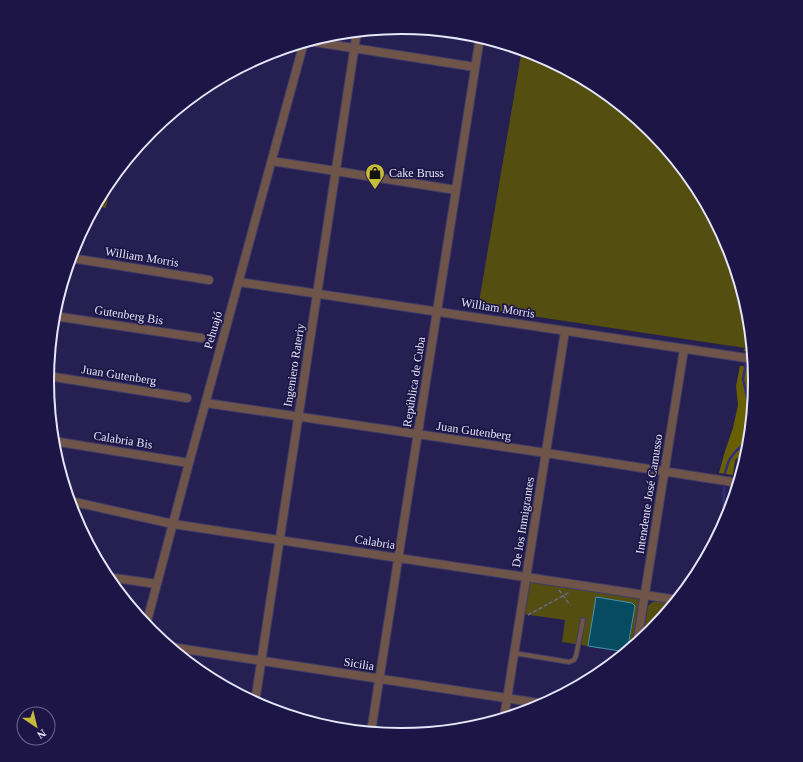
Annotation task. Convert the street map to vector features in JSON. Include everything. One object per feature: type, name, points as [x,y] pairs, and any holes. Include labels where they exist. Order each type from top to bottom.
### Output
[{"type":"street","name":"Ingeniero Rateriy","points":[[256,696],[356,37]]},
{"type":"street","points":[[324,43],[476,67]]},
{"type":"street","name":"República de Cuba","points":[[371,726],[479,43]]},
{"type":"street","name":"Pehuajó","points":[[148,618],[189,462],[302,49]]},
{"type":"street","points":[[272,161],[456,190]]},
{"type":"street","name":"William Morris","points":[[77,259],[209,280]]},
{"type":"street","name":"William Morris","points":[[239,282],[748,358]]},
{"type":"street","name":"Gutenberg Bis","points":[[60,317],[201,338]]},
{"type":"street","name":"De los Inmigrantes","points":[[505,712],[565,331]]},
{"type":"street","name":"Intendente José Camusso","points":[[638,634],[684,349]]},
{"type":"street","name":"Juan Gutenberg","points":[[54,377],[187,398]]},
{"type":"street","name":"Juan Gutenberg","points":[[206,403],[733,482]]},
{"type":"street","name":"Calabria Bis","points":[[60,442],[189,462]]},
{"type":"street","name":"Calabria","points":[[77,502],[173,524],[671,599]]},
{"type":"street","points":[[116,577],[158,584]]},
{"type":"street","name":"Sicilia","points":[[181,649],[534,702]]},
{"type":"lane","points":[[514,653],[570,662],[574,660],[576,656],[582,620]]},
{"type":"path","points":[[553,581],[570,605]]},
{"type":"path","points":[[528,615],[569,592],[574,592]]},
{"type":"shaded area","points":[[521,55],[575,80],[594,92],[630,120],[647,136],[677,170],[702,208],[722,248],[737,291],[746,336],[747,351],[743,351],[745,348],[478,308]]},
{"type":"shaded area","points":[[107,197],[108,197],[106,208],[101,207]]},
{"type":"shaded area","points":[[740,366],[748,367],[748,404],[746,426],[741,455],[735,460],[733,475],[719,473],[733,428],[738,405],[736,386]]},
{"type":"shaded area","points":[[533,582],[640,599],[636,636],[629,643],[635,607],[632,603],[596,597],[588,646],[562,642],[565,620],[523,614],[529,583]]},
{"type":"shaded area","points":[[656,601],[668,603],[645,628],[648,606]]},
{"type":"building","points":[[596,597],[632,603],[635,606],[629,643],[619,651],[588,646]]},
{"type":"waterway","points":[[746,363],[743,379],[748,401]]},
{"type":"waterway","points":[[725,473],[729,460],[743,445]]},
{"type":"waterway","points":[[723,510],[724,488]]},
{"type":"place","name":"Cake Bruss","points":[[375,190]]}]
